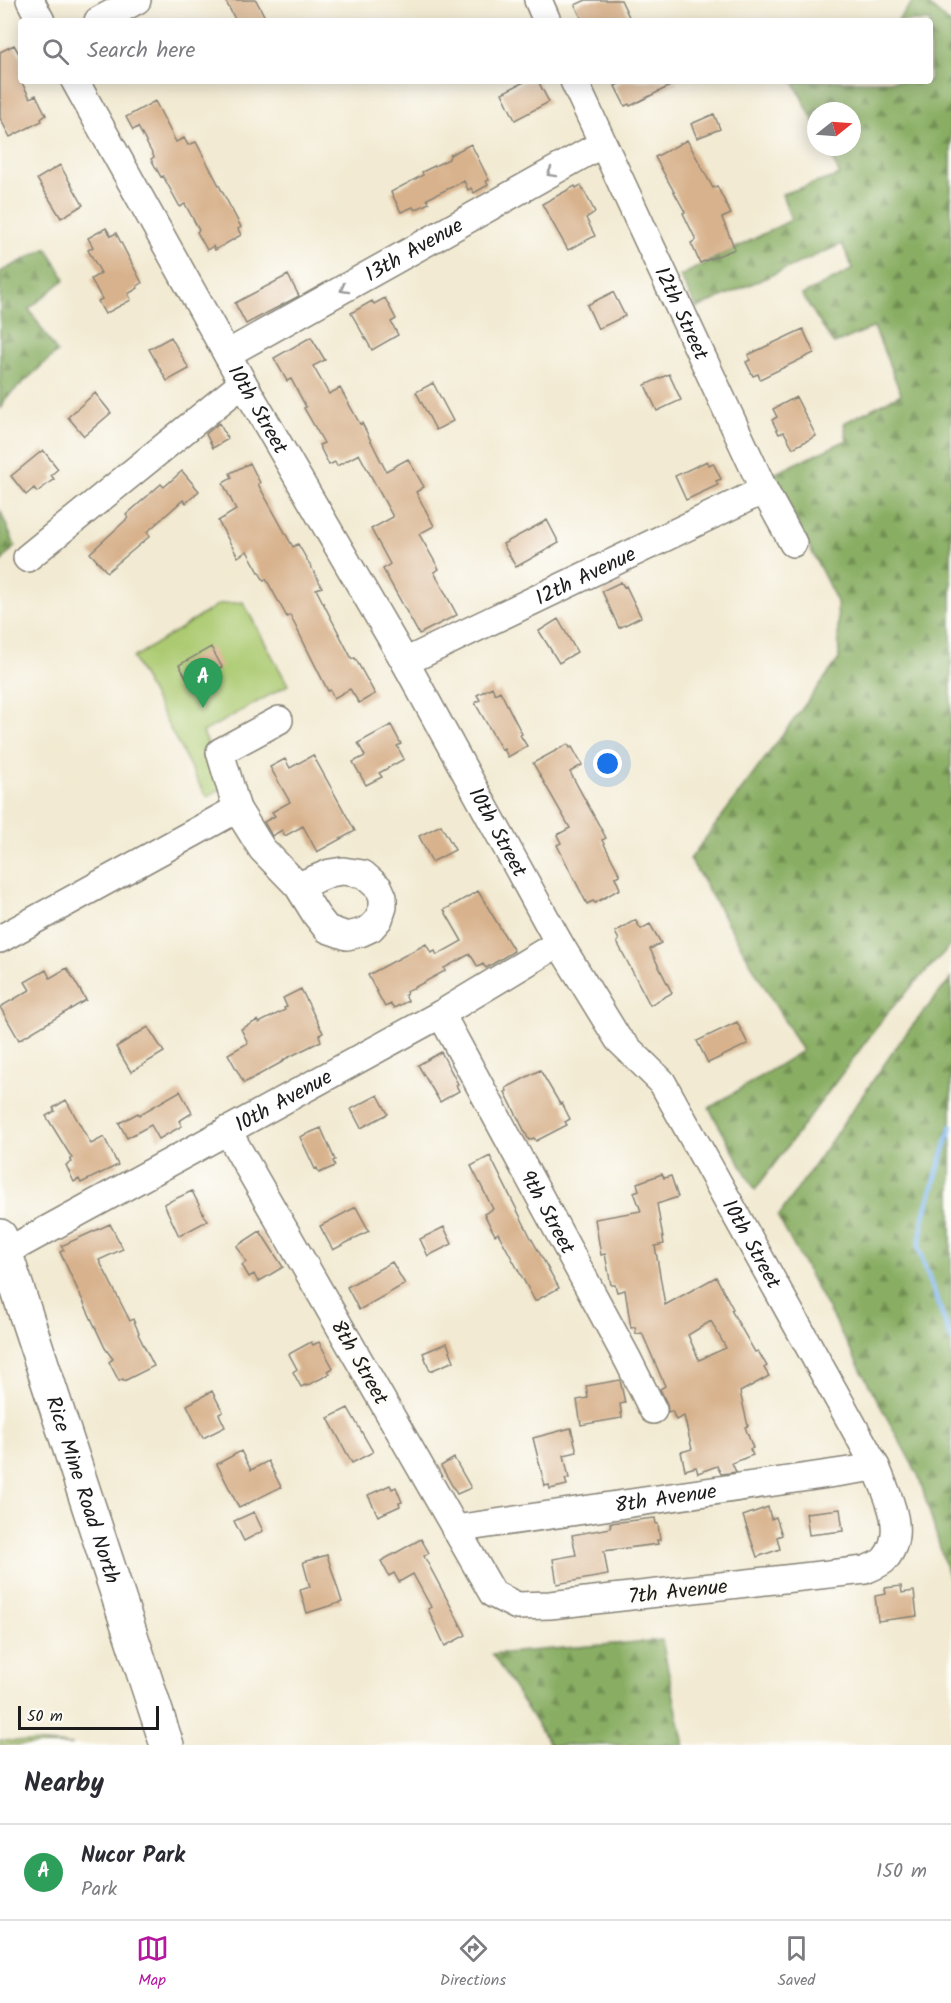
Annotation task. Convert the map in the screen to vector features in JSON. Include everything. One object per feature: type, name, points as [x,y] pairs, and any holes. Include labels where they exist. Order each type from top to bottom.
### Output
[{"type":"main road","name":"Rice Mine Road North","points":[[3,1244],[167,1745]]},
{"type":"street","points":[[30,0],[39,18]]},
{"type":"street","points":[[104,18],[137,0]]},
{"type":"street","points":[[538,0],[546,18]]},
{"type":"street","name":"10th Street","points":[[77,84],[243,383],[405,662],[559,943],[618,1039],[662,1082],[876,1467],[895,1516],[895,1539],[885,1560],[865,1570]]},
{"type":"street","name":"12th Street","points":[[575,84],[764,489],[793,543]]},
{"type":"street","name":"13th Avenue","points":[[227,354],[602,144]]},
{"type":"street","points":[[27,558],[243,383]]},
{"type":"street","name":"12th Avenue","points":[[405,662],[764,489]]},
{"type":"street","points":[[279,720],[220,753],[237,809],[262,849],[298,886]]},
{"type":"street","points":[[0,939],[237,809]]},
{"type":"street","name":"10th Avenue","points":[[3,1244],[227,1130],[441,1014],[559,943]]},
{"type":"street","name":"9th Street","points":[[441,1014],[653,1410]]},
{"type":"street","name":"8th Street","points":[[227,1130],[493,1594]]},
{"type":"street","name":"8th Avenue","points":[[456,1529],[876,1467]]},
{"type":"street","name":"7th Avenue","points":[[493,1594],[517,1606],[550,1605],[865,1570]]},
{"type":"green space","points":[[914,0],[926,3],[951,24],[951,945],[888,1012],[755,1190],[709,1108],[802,1051],[690,859],[839,659],[837,602],[773,474],[847,440],[844,423],[901,394],[874,327],[834,344],[802,295],[853,269],[842,244],[697,308],[680,276],[791,220],[782,194],[840,175],[830,156],[861,156],[861,102],[807,102],[807,108],[795,84],[933,84],[933,18],[899,18]]},
{"type":"green space","points":[[47,248],[65,279],[29,309],[57,352],[6,398],[0,410],[0,272]]},
{"type":"green space","points":[[0,510],[15,546],[0,563]]},
{"type":"green space","points":[[243,602],[288,685],[203,732],[224,783],[220,790],[206,797],[133,658],[219,604]]},
{"type":"green space","points":[[951,978],[951,1585],[919,1477],[778,1217],[901,1040]]},
{"type":"green space","points":[[662,1640],[684,1745],[550,1745],[492,1654]]},
{"type":"green space","points":[[0,1740],[73,1745],[0,1745]]},
{"type":"building","points":[[225,0],[256,0],[265,18],[234,18]]},
{"type":"building","points":[[586,0],[621,0],[630,18],[582,18],[575,5]]},
{"type":"building","points":[[14,45],[18,52],[18,84],[23,84],[30,98],[36,95],[46,115],[41,119],[42,121],[10,137],[0,118],[0,52]]},
{"type":"building","points":[[520,84],[540,84],[549,102],[515,120],[502,93]]},
{"type":"building","points":[[619,84],[674,84],[630,106],[629,104],[625,106],[615,86]]},
{"type":"building","points":[[155,101],[176,142],[184,138],[188,145],[196,142],[241,227],[238,229],[241,235],[215,250],[213,246],[207,250],[185,204],[180,207],[151,159],[154,157],[138,127],[133,130],[126,117]]},
{"type":"building","points":[[714,114],[720,129],[697,138],[691,124]]},
{"type":"building","points":[[687,140],[713,188],[717,186],[731,214],[722,218],[735,249],[700,263],[691,243],[696,240],[683,213],[685,212],[655,157]]},
{"type":"building","points":[[471,144],[489,180],[486,181],[488,185],[474,193],[471,188],[468,190],[464,181],[427,199],[429,203],[415,210],[413,207],[401,212],[391,192],[423,175],[422,172],[449,159],[450,155]]},
{"type":"building","points":[[60,165],[83,205],[61,218],[37,179]]},
{"type":"building","points":[[581,185],[595,212],[586,218],[595,236],[568,250],[542,204]]},
{"type":"building","points":[[106,228],[111,236],[116,233],[142,283],[128,294],[131,300],[105,314],[98,301],[102,299],[91,279],[101,273],[88,250],[93,247],[88,238]]},
{"type":"building","points":[[288,275],[299,296],[246,324],[235,303]]},
{"type":"building","points":[[613,292],[625,316],[598,329],[587,305]]},
{"type":"building","points":[[385,298],[396,319],[391,322],[398,335],[372,350],[351,313],[372,301],[374,304]]},
{"type":"building","points":[[803,329],[814,353],[760,379],[758,374],[753,376],[746,362],[750,360],[748,355]]},
{"type":"building","points":[[171,337],[189,369],[167,381],[149,349]]},
{"type":"building","points":[[311,337],[325,360],[313,366],[329,394],[340,388],[360,424],[362,423],[386,471],[408,459],[424,487],[416,492],[434,526],[419,534],[439,569],[434,572],[457,615],[419,634],[383,569],[390,564],[371,529],[393,517],[359,454],[337,466],[335,462],[329,465],[319,445],[324,443],[304,408],[306,407],[291,379],[287,381],[274,358]]},
{"type":"building","points":[[669,374],[681,400],[657,411],[645,385]]},
{"type":"building","points":[[433,383],[453,421],[436,430],[416,392]]},
{"type":"building","points":[[95,393],[111,413],[84,436],[68,417]]},
{"type":"building","points":[[796,397],[816,436],[793,448],[784,432],[779,434],[772,420],[777,417],[773,409]]},
{"type":"building","points":[[219,423],[228,439],[213,448],[206,434]]},
{"type":"building","points":[[43,450],[58,469],[51,475],[54,479],[37,492],[34,488],[26,495],[11,476]]},
{"type":"building","points":[[707,461],[709,465],[713,463],[721,479],[716,481],[718,485],[686,500],[675,476]]},
{"type":"building","points":[[250,463],[260,483],[258,484],[293,547],[298,544],[314,572],[322,587],[316,589],[352,659],[355,658],[375,694],[359,703],[350,689],[334,698],[330,690],[328,691],[290,615],[287,617],[247,551],[238,557],[218,521],[236,510],[223,483],[232,478],[230,473]]},
{"type":"building","points":[[182,471],[199,491],[186,503],[183,500],[147,532],[150,536],[107,572],[90,553],[128,518],[126,515],[161,484],[164,487]]},
{"type":"building","points":[[547,520],[559,543],[516,567],[503,544]]},
{"type":"building","points":[[621,582],[624,587],[626,586],[641,617],[619,628],[602,591]]},
{"type":"building","points":[[558,619],[577,652],[559,663],[539,631]]},
{"type":"building","points":[[211,647],[222,667],[190,684],[179,665]]},
{"type":"building","points":[[492,687],[495,694],[500,691],[527,746],[508,757],[475,703],[480,700],[477,695]]},
{"type":"building","points":[[391,725],[401,744],[397,746],[404,759],[379,773],[382,777],[366,785],[353,762],[365,756],[358,743]]},
{"type":"building","points":[[568,744],[582,765],[570,772],[606,838],[602,840],[620,875],[615,877],[620,889],[595,903],[593,901],[587,904],[557,845],[561,843],[557,835],[570,828],[533,763]]},
{"type":"building","points":[[313,755],[355,831],[317,852],[303,826],[285,836],[282,830],[272,836],[264,822],[275,816],[272,812],[290,802],[270,767],[285,759],[290,768]]},
{"type":"building","points":[[441,825],[455,850],[432,862],[419,836]]},
{"type":"building","points":[[478,891],[514,951],[486,968],[483,964],[478,967],[470,954],[444,968],[445,971],[406,992],[408,1001],[394,1008],[391,1004],[385,1007],[368,975],[426,944],[431,953],[435,951],[437,955],[462,941],[444,910]]},
{"type":"building","points":[[635,920],[641,929],[650,924],[661,943],[650,949],[672,993],[650,1005],[617,942],[619,940],[615,932]]},
{"type":"building","points":[[67,968],[86,1000],[19,1040],[0,1007],[30,990],[25,982],[46,970],[50,978]]},
{"type":"building","points":[[301,989],[323,1033],[319,1035],[321,1041],[244,1083],[228,1054],[248,1043],[241,1029],[285,1010],[284,1008],[287,1007],[283,998]]},
{"type":"building","points":[[737,1022],[748,1044],[708,1063],[697,1041]]},
{"type":"building","points":[[148,1027],[164,1052],[131,1072],[116,1047]]},
{"type":"building","points":[[441,1052],[458,1084],[456,1085],[459,1091],[440,1102],[418,1065]]},
{"type":"building","points":[[540,1070],[570,1119],[565,1122],[567,1125],[536,1141],[534,1138],[529,1140],[505,1092],[506,1088]]},
{"type":"building","points":[[180,1091],[192,1113],[179,1121],[182,1126],[159,1139],[151,1125],[127,1138],[119,1123],[138,1113],[139,1115]]},
{"type":"building","points":[[378,1095],[388,1114],[361,1128],[351,1109]]},
{"type":"building","points":[[66,1100],[91,1144],[104,1137],[118,1165],[81,1183],[79,1179],[74,1182],[66,1165],[72,1162],[70,1159],[72,1158],[46,1116],[55,1111],[53,1108]]},
{"type":"building","points":[[321,1128],[335,1160],[333,1161],[335,1166],[319,1173],[300,1137]]},
{"type":"building","points":[[490,1156],[559,1288],[535,1301],[498,1233],[495,1235],[484,1214],[493,1209],[471,1166]]},
{"type":"building","points":[[662,1174],[664,1178],[671,1176],[678,1197],[657,1204],[664,1244],[655,1246],[665,1305],[716,1277],[733,1309],[731,1310],[755,1352],[758,1351],[767,1366],[764,1368],[769,1376],[740,1392],[748,1426],[745,1427],[753,1448],[750,1449],[753,1455],[732,1463],[736,1472],[721,1474],[717,1466],[698,1473],[696,1467],[685,1470],[681,1452],[692,1449],[684,1416],[676,1420],[672,1411],[668,1412],[660,1389],[665,1386],[642,1333],[636,1334],[635,1327],[631,1328],[625,1290],[617,1292],[615,1285],[611,1285],[605,1254],[601,1255],[595,1219],[641,1211],[634,1192],[639,1190],[637,1183]],"holes":[[[711,1321],[726,1348],[699,1360],[688,1335]]]},
{"type":"building","points":[[192,1191],[207,1221],[179,1236],[164,1204]]},
{"type":"building","points":[[356,1207],[369,1231],[333,1250],[320,1226]]},
{"type":"building","points":[[110,1224],[123,1249],[99,1260],[130,1321],[133,1319],[154,1366],[124,1381],[123,1379],[119,1381],[109,1362],[113,1359],[105,1348],[60,1252],[64,1250],[61,1246]]},
{"type":"building","points":[[444,1227],[452,1244],[428,1256],[420,1239]]},
{"type":"building","points":[[260,1231],[283,1267],[258,1282],[254,1274],[249,1277],[242,1265],[246,1262],[237,1246]]},
{"type":"building","points":[[392,1262],[405,1284],[359,1310],[347,1287]]},
{"type":"building","points":[[311,1342],[313,1345],[319,1342],[333,1368],[328,1371],[330,1374],[301,1387],[293,1372],[297,1369],[289,1354]]},
{"type":"building","points":[[447,1343],[454,1361],[430,1371],[423,1353]]},
{"type":"building","points":[[620,1380],[625,1403],[620,1404],[622,1418],[581,1425],[577,1400],[588,1398],[586,1386]]},
{"type":"building","points":[[212,1391],[223,1412],[219,1414],[225,1427],[203,1438],[187,1405]]},
{"type":"building","points":[[348,1408],[373,1452],[352,1463],[328,1418]]},
{"type":"building","points":[[571,1428],[577,1452],[564,1455],[569,1478],[565,1479],[567,1485],[550,1489],[549,1485],[545,1486],[533,1438]]},
{"type":"building","points":[[241,1451],[251,1470],[268,1461],[281,1487],[239,1508],[217,1464]]},
{"type":"building","points":[[454,1458],[471,1488],[457,1494],[441,1466]]},
{"type":"building","points":[[390,1485],[392,1489],[396,1487],[402,1502],[399,1503],[400,1506],[378,1516],[368,1495]]},
{"type":"building","points":[[768,1507],[771,1519],[776,1517],[782,1535],[777,1537],[780,1549],[757,1557],[743,1516]]},
{"type":"building","points":[[840,1509],[843,1531],[809,1535],[806,1513]]},
{"type":"building","points":[[254,1512],[263,1531],[244,1541],[234,1521]]},
{"type":"building","points":[[655,1518],[660,1540],[657,1540],[658,1544],[604,1551],[608,1575],[557,1584],[553,1559],[576,1555],[572,1535],[611,1528],[610,1523]]},
{"type":"building","points":[[421,1539],[429,1553],[424,1556],[466,1635],[445,1646],[428,1609],[431,1607],[413,1574],[399,1582],[394,1573],[389,1576],[381,1561]]},
{"type":"building","points":[[327,1555],[342,1602],[307,1613],[300,1590],[310,1587],[303,1562]]},
{"type":"building","points":[[901,1586],[902,1593],[914,1591],[917,1616],[878,1621],[875,1596],[886,1594],[885,1588]]},
{"type":"waterway","points":[[951,1127],[924,1216],[919,1247],[951,1339]]},
{"type":"place","name":"Nucor Park","points":[[203,708]]}]
